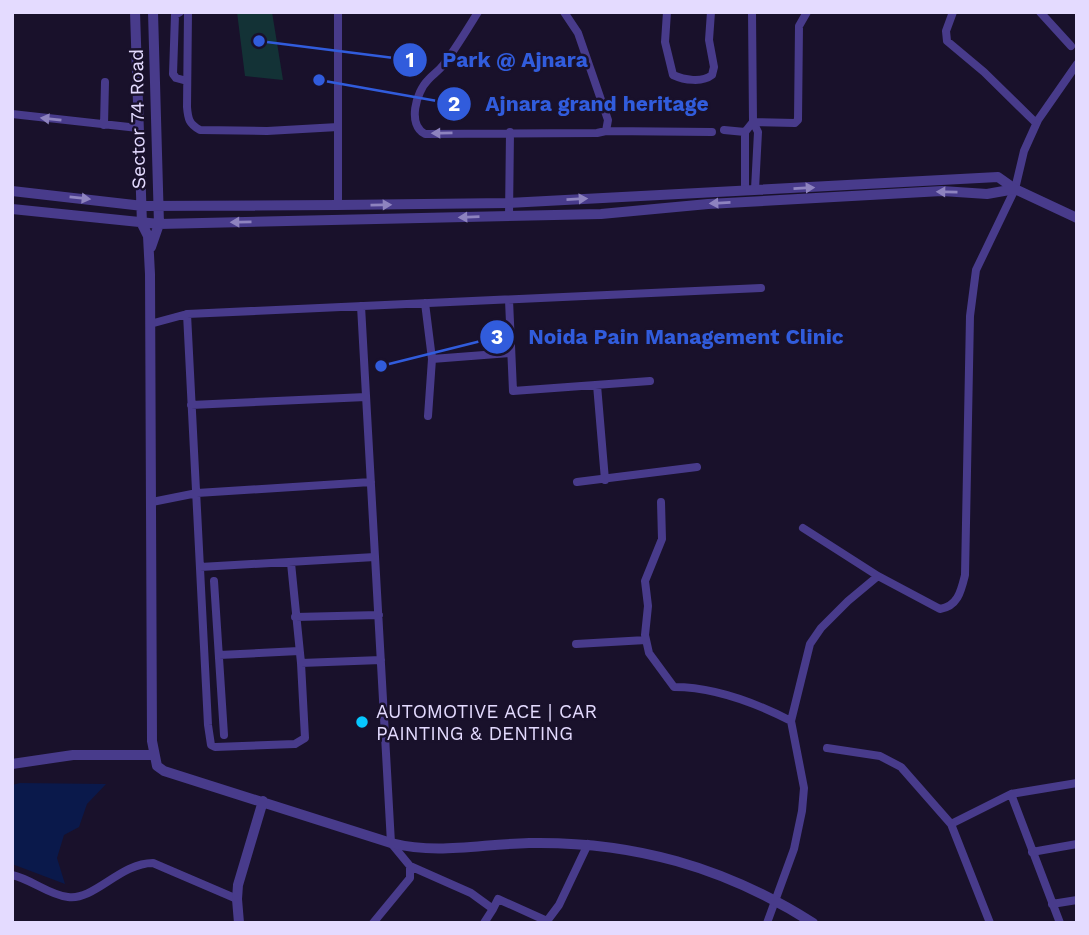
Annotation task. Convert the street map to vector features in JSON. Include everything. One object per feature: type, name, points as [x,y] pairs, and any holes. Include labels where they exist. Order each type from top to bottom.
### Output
[{"type":"street","name":"Sector 74 Road","points":[[135,12],[142,224],[148,236],[149,251]]},
{"type":"street","name":"Sector 74 Road","points":[[153,12],[159,224]]},
{"type":"street","points":[[180,12],[175,15],[173,75],[187,81]]},
{"type":"street","points":[[188,12],[188,120],[200,130],[278,131],[338,127]]},
{"type":"street","points":[[338,12],[338,205]]},
{"type":"street","points":[[478,12],[444,65],[428,80],[418,96],[415,123],[418,131],[425,134],[712,132]]},
{"type":"street","points":[[564,12],[578,33],[608,120],[606,131]]},
{"type":"street","points":[[667,12],[665,42],[673,75],[680,79],[703,80],[712,75],[714,67],[709,40],[711,12]]},
{"type":"street","points":[[750,190],[758,132],[753,122],[752,12]]},
{"type":"street","points":[[753,122],[795,123],[798,120],[799,26],[807,12]]},
{"type":"street","points":[[953,12],[947,41],[984,72],[1036,123]]},
{"type":"street","points":[[1040,12],[1071,46]]},
{"type":"street","points":[[803,528],[878,576],[940,609],[950,607],[959,596],[965,575],[970,316],[976,270],[1015,189],[1024,151],[1036,123],[1077,64]]},
{"type":"street","points":[[104,125],[105,82]]},
{"type":"street","points":[[12,114],[138,128]]},
{"type":"street","points":[[750,190],[745,132],[753,122]]},
{"type":"street","points":[[724,131],[745,132]]},
{"type":"street","points":[[509,216],[510,132]]},
{"type":"street","points":[[12,191],[143,206],[205,207],[508,202],[998,177],[1015,189],[1077,218]]},
{"type":"street","points":[[12,209],[159,224],[601,214],[708,204],[942,191],[987,194],[1015,189]]},
{"type":"street","points":[[159,224],[149,251],[154,755],[157,766],[164,771],[391,843],[431,850],[528,843],[588,844],[663,856],[719,875],[774,899],[813,923]]},
{"type":"street","points":[[149,324],[187,314],[761,288]]},
{"type":"street","points":[[509,300],[513,391],[650,382]]},
{"type":"street","points":[[425,303],[432,359],[428,416]]},
{"type":"street","points":[[361,306],[391,843],[410,866],[471,893],[493,909]]},
{"type":"street","points":[[187,314],[211,745],[221,747],[301,743],[305,738],[291,563]]},
{"type":"street","points":[[432,359],[511,352]]},
{"type":"street","points":[[597,385],[605,480]]},
{"type":"street","points":[[191,405],[366,397]]},
{"type":"street","points":[[577,482],[697,467]]},
{"type":"street","points":[[152,502],[197,493],[371,482]]},
{"type":"street","points":[[661,502],[662,539],[645,581],[648,606],[646,640],[655,663],[674,687],[692,687],[724,695],[764,707],[791,721]]},
{"type":"street","points":[[201,568],[375,557]]},
{"type":"street","points":[[767,923],[794,849],[802,811],[804,788],[791,721],[810,644],[821,628],[848,601],[878,576]]},
{"type":"street","points":[[214,581],[224,734]]},
{"type":"street","points":[[295,617],[379,615]]},
{"type":"street","points":[[576,644],[646,640]]},
{"type":"street","points":[[205,658],[299,651]]},
{"type":"street","points":[[301,663],[381,660]]},
{"type":"street","points":[[827,748],[880,756],[901,767],[951,824],[990,923]]},
{"type":"street","points":[[12,764],[73,755],[154,755]]},
{"type":"street","points":[[951,824],[1011,794],[1077,783]]},
{"type":"street","points":[[1011,794],[1060,923]]},
{"type":"street","points":[[239,923],[237,899],[263,801]]},
{"type":"street","points":[[484,923],[498,899],[547,921],[559,905],[588,844]]},
{"type":"street","points":[[1032,852],[1077,844]]},
{"type":"street","points":[[12,875],[66,897],[77,897],[130,867],[140,863],[153,863],[237,899]]},
{"type":"street","points":[[373,923],[410,878],[410,866]]},
{"type":"street","points":[[1052,904],[1077,900]]},
{"type":"green space","points":[[237,12],[272,12],[283,80],[245,76]]},
{"type":"water","points":[[106,784],[87,804],[79,827],[64,835],[57,858],[65,884],[12,864],[12,785]]},
{"type":"place","name":"Park @ Ajnara","points":[[259,41]]},
{"type":"place","name":"Ajnara grand heritage","points":[[319,80]]},
{"type":"place","name":"Noida Pain Management Clinic","points":[[381,366]]},
{"type":"place","name":"AUTOMOTIVE ACE | CAR PAINTING & DENTING","points":[[362,722]]}]
